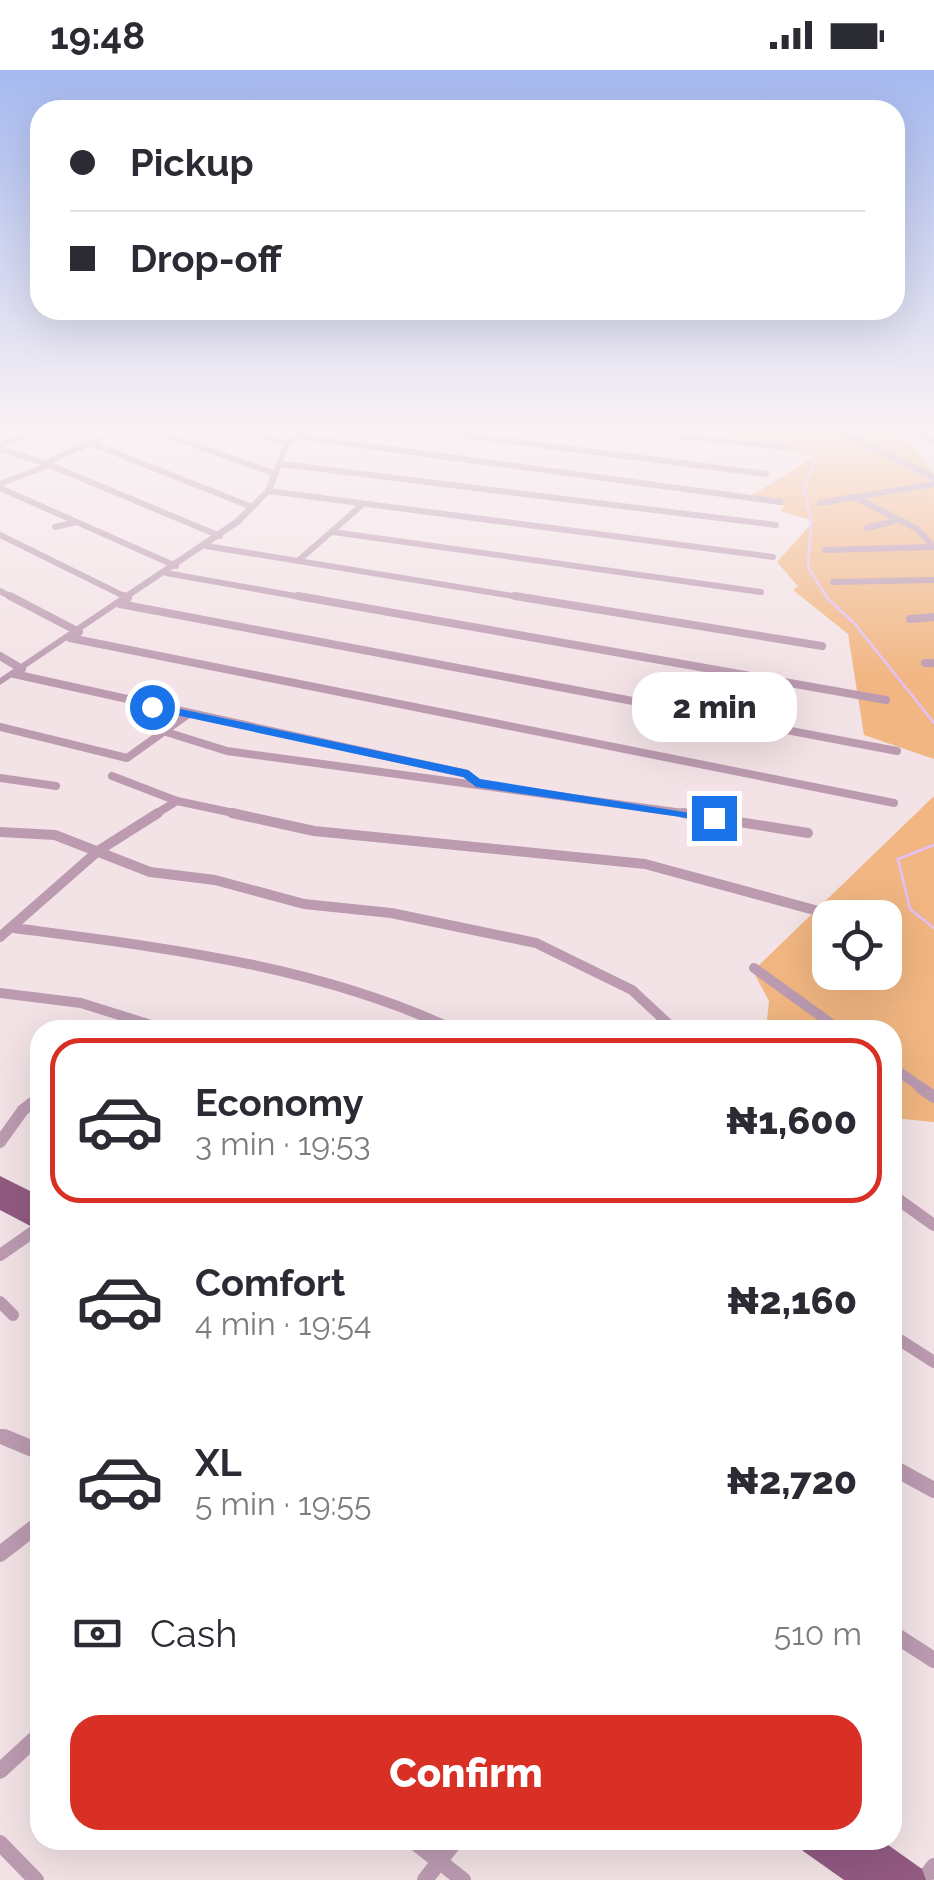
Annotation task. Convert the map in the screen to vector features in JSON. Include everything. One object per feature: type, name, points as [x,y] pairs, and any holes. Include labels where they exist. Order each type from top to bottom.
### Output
[{"type":"main road","points":[[0,1184],[30,1200]]},
{"type":"main road","points":[[0,1200],[30,1219]]},
{"type":"main road","points":[[828,1850],[870,1880]]},
{"type":"main road","points":[[869,1850],[912,1880]]},
{"type":"street","points":[[54,511],[176,566]]},
{"type":"street","points":[[161,511],[220,536]]},
{"type":"street","points":[[0,682],[206,546],[247,511]]},
{"type":"street","points":[[299,560],[355,511]]},
{"type":"street","points":[[421,511],[774,557]]},
{"type":"street","points":[[666,511],[776,525]]},
{"type":"street","points":[[825,550],[934,547],[917,529],[880,511]]},
{"type":"street","points":[[866,528],[895,520]]},
{"type":"street","points":[[55,527],[77,522]]},
{"type":"street","points":[[333,532],[761,592]]},
{"type":"street","points":[[0,535],[124,601],[897,751]]},
{"type":"street","points":[[206,546],[822,646]]},
{"type":"street","points":[[166,572],[886,700]]},
{"type":"street","points":[[833,582],[934,580]]},
{"type":"street","points":[[0,591],[79,632]]},
{"type":"street","points":[[910,619],[934,617]]},
{"type":"street","points":[[70,638],[894,804]]},
{"type":"street","points":[[0,656],[18,672],[187,715],[468,774],[476,782]]},
{"type":"street","points":[[0,727],[126,758],[187,715]]},
{"type":"street","points":[[166,732],[227,751],[476,782],[808,833]]},
{"type":"street","points":[[112,776],[177,801],[329,834],[635,862],[812,909]]},
{"type":"street","points":[[0,778],[56,786]]},
{"type":"street","points":[[0,937],[98,851],[177,801]]},
{"type":"street","points":[[0,832],[55,835],[150,872],[215,880],[304,904],[390,913],[536,943],[632,990],[665,1020]]},
{"type":"street","points":[[14,928],[173,949],[345,988],[418,1010],[436,1020]]},
{"type":"street","points":[[754,968],[826,1020]]},
{"type":"street","points":[[0,993],[81,1003],[135,1020]]},
{"type":"street","points":[[902,1074],[934,1097]]},
{"type":"street","points":[[0,1142],[30,1105]]},
{"type":"street","points":[[902,1202],[934,1225]]},
{"type":"street","points":[[0,1254],[30,1232]]},
{"type":"street","points":[[0,1302],[13,1315]]},
{"type":"street","points":[[902,1341],[934,1362]]},
{"type":"street","points":[[0,1435],[30,1448]]},
{"type":"street","points":[[902,1472],[934,1490]]},
{"type":"street","points":[[0,1554],[30,1532]]},
{"type":"street","points":[[902,1639],[934,1660]]},
{"type":"street","points":[[0,1772],[30,1744]]},
{"type":"street","points":[[0,1843],[36,1880]]},
{"type":"street","points":[[425,1850],[463,1880]]},
{"type":"street","points":[[425,1880],[448,1850]]},
{"type":"street","points":[[923,1880],[934,1866]]},
{"type":"shaded area","points":[[782,511],[934,511],[934,759],[864,735],[848,634],[793,590],[798,586],[777,562],[814,521]]},
{"type":"shaded area","points":[[934,796],[934,1122],[902,1119],[902,1020],[767,1020],[769,1001],[753,971],[812,914],[812,990],[902,990],[902,900],[826,900]]},
{"type":"waterway","points":[[809,511],[808,567],[828,599],[854,623],[934,723]]},
{"type":"waterway","points":[[934,845],[898,859],[910,909],[934,928]]},
{"type":"route","points":[[152,707],[468,774],[476,782],[714,818]]}]
